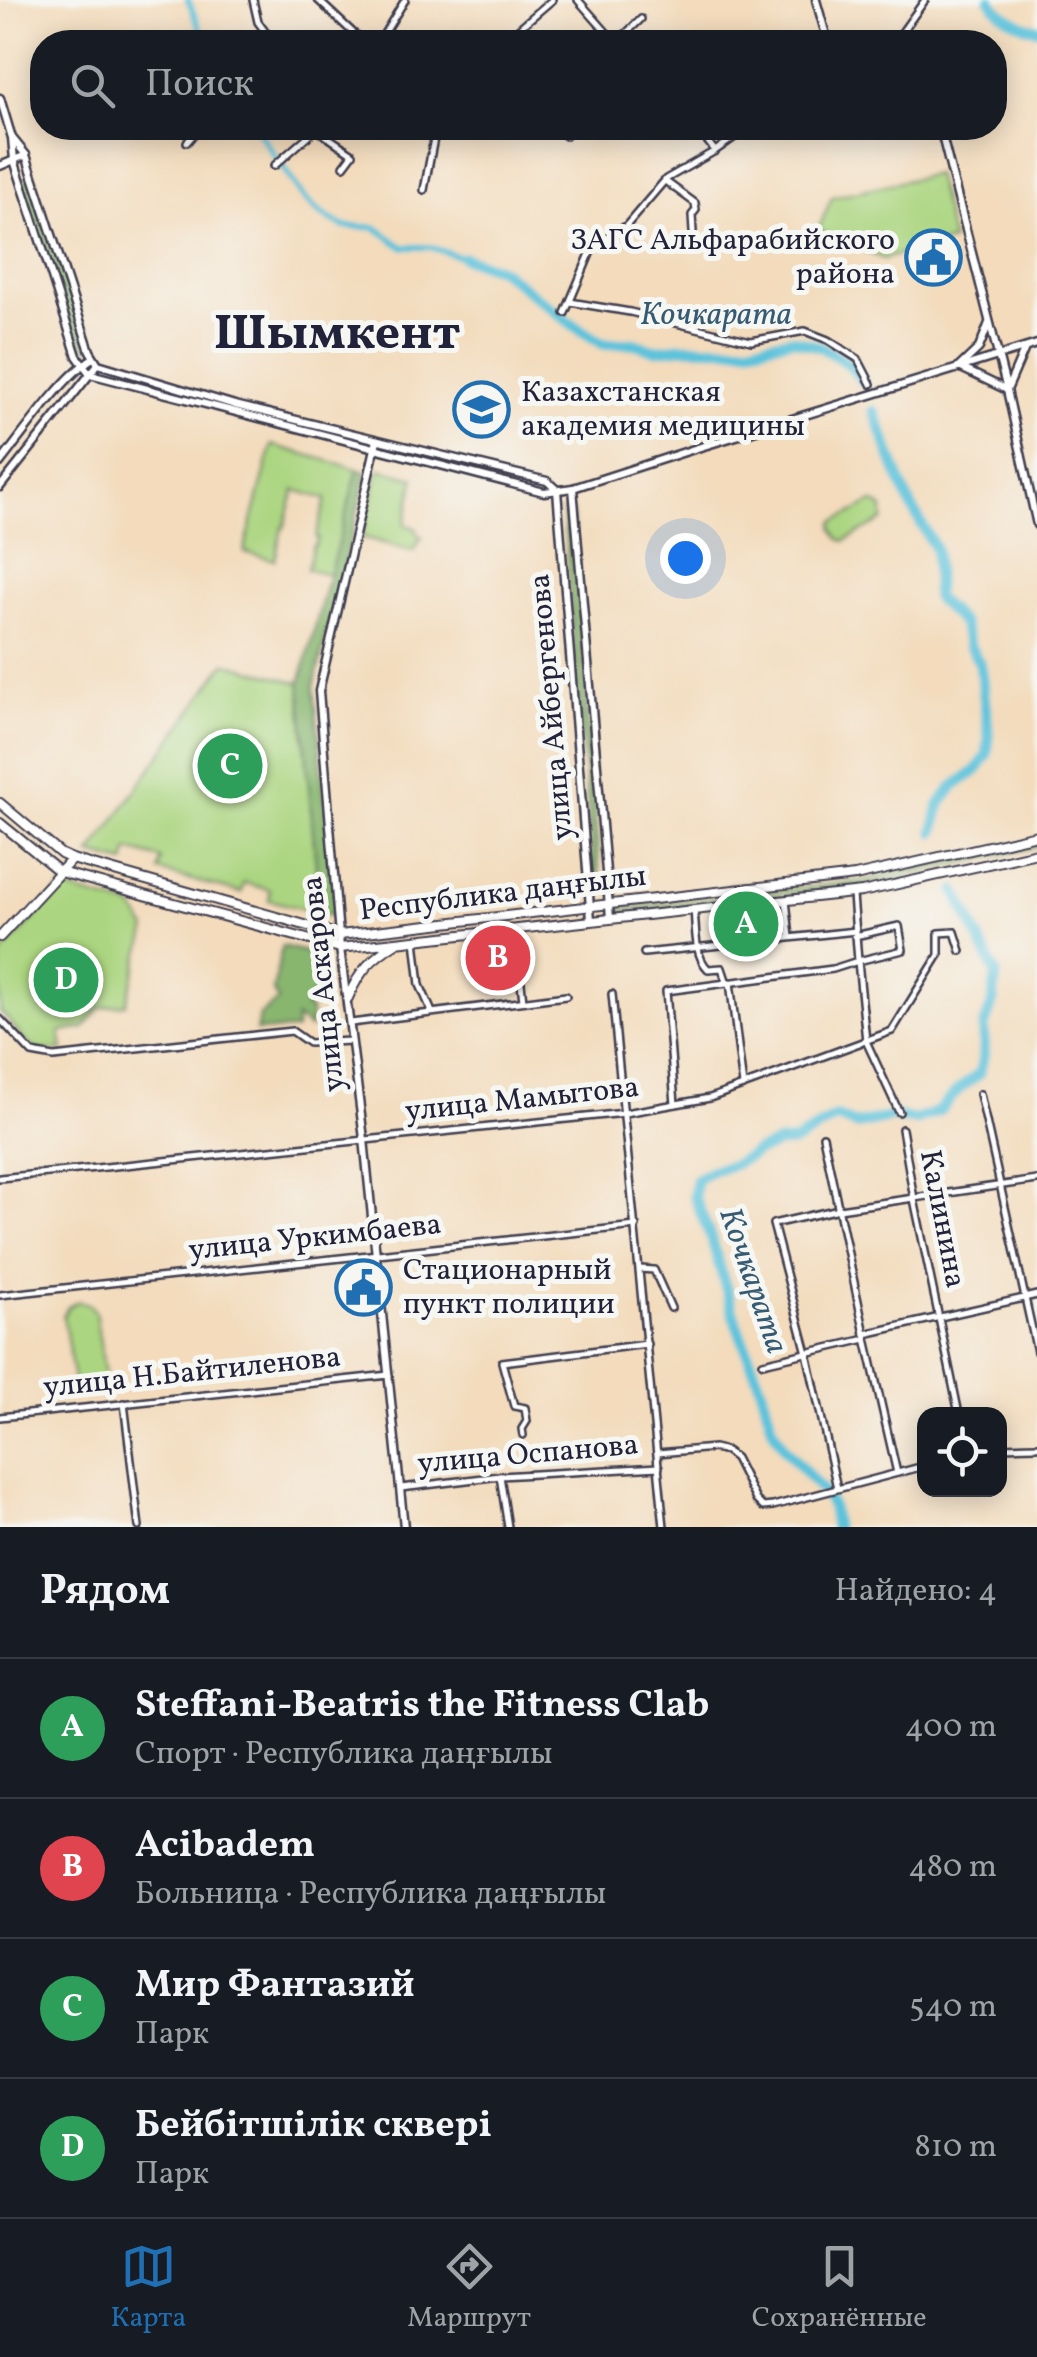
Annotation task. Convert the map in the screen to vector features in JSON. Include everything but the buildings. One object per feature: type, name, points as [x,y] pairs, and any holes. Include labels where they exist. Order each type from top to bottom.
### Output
[{"type":"main road","points":[[816,0],[825,30]]},
{"type":"main road","points":[[0,98],[14,160],[82,365],[90,374],[376,445],[547,481],[557,490],[1037,344]]},
{"type":"main road","points":[[0,487],[90,374],[95,361],[26,156],[12,138]]},
{"type":"main road","points":[[943,140],[1037,525]]},
{"type":"main road","points":[[0,166],[26,156]]},
{"type":"main road","points":[[960,367],[978,348],[989,323]]},
{"type":"main road","points":[[1007,390],[1026,347]]},
{"type":"main road","points":[[0,463],[82,365],[95,361],[376,445]]},
{"type":"main road","points":[[960,367],[1007,390]]},
{"type":"main road","name":"улица Аскарова","points":[[376,445],[319,691],[340,948],[404,1527]]},
{"type":"main road","name":"улица Айбергенова","points":[[573,488],[610,918]]},
{"type":"main road","name":"улица Айбергенова","points":[[557,490],[591,920]]},
{"type":"main road","name":"Республика даңғылы","points":[[0,803],[72,859],[340,935],[855,876],[1037,835]]},
{"type":"main road","name":"Республика даңғылы","points":[[0,823],[60,872],[340,948],[852,893],[1037,852]]},
{"type":"main road","points":[[0,937],[72,859]]},
{"type":"main road","points":[[348,998],[370,960],[399,942]]},
{"type":"street","points":[[254,0],[258,22],[264,30]]},
{"type":"street","points":[[318,0],[350,30]]},
{"type":"street","points":[[386,30],[405,0]]},
{"type":"street","points":[[517,30],[552,0]]},
{"type":"street","points":[[578,0],[605,30]]},
{"type":"street","points":[[904,30],[925,0]]},
{"type":"street","points":[[629,30],[641,19]]},
{"type":"street","points":[[274,165],[303,140]]},
{"type":"street","points":[[333,140],[353,154],[344,166]]},
{"type":"street","points":[[424,190],[434,140]]},
{"type":"street","points":[[706,140],[715,151]]},
{"type":"street","points":[[565,313],[592,250],[626,226],[665,181],[731,140]]},
{"type":"street","points":[[665,181],[695,203],[694,232]]},
{"type":"street","points":[[570,302],[751,341],[805,331],[828,340],[858,360],[871,384]]},
{"type":"street","points":[[852,893],[866,1041],[899,1112]]},
{"type":"street","points":[[786,900],[790,938]]},
{"type":"street","points":[[694,909],[697,946],[704,968],[722,968],[728,982],[743,1086]]},
{"type":"street","points":[[644,953],[855,934],[899,926],[903,950],[833,969],[666,991],[675,1104]]},
{"type":"street","points":[[514,928],[523,1000]]},
{"type":"street","name":"улица Мамытова","points":[[0,1178],[625,1113],[710,1098],[892,1032],[939,954],[939,933],[956,932],[961,951]]},
{"type":"street","points":[[415,940],[420,984],[432,1012]]},
{"type":"street","points":[[612,994],[664,1527]]},
{"type":"street","points":[[351,1024],[566,996]]},
{"type":"street","points":[[0,1019],[32,1053],[54,1057],[292,1031],[309,1042],[353,1040]]},
{"type":"street","points":[[980,1094],[1037,1352]]},
{"type":"street","name":"Калинина","points":[[902,1129],[958,1407]]},
{"type":"street","points":[[823,1136],[897,1472]]},
{"type":"street","points":[[837,1488],[773,1224],[839,1208],[1037,1180]]},
{"type":"street","name":"улица Уркимбаева","points":[[0,1295],[636,1226]]},
{"type":"street","points":[[640,1269],[654,1270],[670,1308]]},
{"type":"street","points":[[763,1363],[1037,1295]]},
{"type":"street","points":[[523,1435],[526,1408],[514,1406],[502,1362],[647,1344]]},
{"type":"street","name":"улица Н.Байтиленова","points":[[0,1417],[388,1374]]},
{"type":"street","points":[[124,1403],[139,1527]]},
{"type":"street","points":[[1007,1447],[1037,1446]]},
{"type":"street","points":[[658,1453],[714,1448],[726,1451],[736,1458],[756,1500],[763,1506],[917,1468]]},
{"type":"street","name":"улица Оспанова","points":[[401,1488],[500,1476],[659,1466]]},
{"type":"street","points":[[500,1476],[508,1527]]},
{"type":"green space","points":[[935,174],[952,241],[883,259],[818,230],[832,197]]},
{"type":"green space","points":[[32,177],[88,350],[80,353],[21,181]]},
{"type":"green space","points":[[272,445],[358,469],[330,575],[307,569],[326,499],[295,490],[275,560],[244,552]]},
{"type":"green space","points":[[358,469],[367,472],[314,686],[336,917],[320,913],[300,683]]},
{"type":"green space","points":[[379,469],[415,478],[405,524],[417,529],[422,537],[413,551],[362,537]]},
{"type":"green space","points":[[873,502],[883,508],[883,520],[844,541],[839,539],[834,522]]},
{"type":"green space","points":[[572,510],[601,892],[595,893],[563,511]]},
{"type":"green space","points":[[225,663],[300,683],[320,913],[269,900],[270,890],[244,883],[241,893],[159,871],[161,859],[129,850],[125,863],[91,854]]},
{"type":"green space","points":[[1037,842],[1037,847],[861,886],[618,912],[617,908],[860,881]]},
{"type":"green space","points":[[62,888],[133,907],[147,929],[126,1004],[99,1008],[84,1028],[60,1032],[63,1050],[40,1050],[27,1042],[0,1012],[0,956]]},
{"type":"green space","points":[[282,946],[322,956],[314,964],[316,996],[311,996],[305,1007],[311,1012],[310,1028],[296,1018],[296,1030],[256,1031],[260,1015],[278,1001],[273,991]]},
{"type":"green space","points":[[78,1301],[95,1311],[105,1375],[100,1386],[91,1389],[80,1388],[74,1380],[63,1316]]},
{"type":"waterway","points":[[188,0],[200,30]]},
{"type":"waterway","points":[[990,0],[1011,19],[1037,29]]},
{"type":"waterway","points":[[264,140],[303,197],[333,221],[345,227],[375,227],[403,247],[430,247],[464,258]]},
{"type":"waterway","name":"Кочкарата","points":[[464,258],[500,269],[603,344],[633,343],[655,350],[752,347],[792,339],[821,347],[849,364],[861,380]]},
{"type":"waterway","name":"Кочкарата","points":[[874,411],[906,496],[936,550],[936,598],[962,623],[980,664],[989,736],[987,755],[977,770],[953,787],[940,804],[934,832]]},
{"type":"waterway","name":"Кочкарата","points":[[835,1527],[832,1507],[823,1492],[784,1448],[773,1429],[694,1196],[696,1180],[758,1151],[794,1142],[836,1117],[855,1125],[892,1117],[916,1120],[939,1111],[979,1074],[996,974],[956,891]]},
{"type":"place","name":"ЗАГС Альфарабийского района","points":[[934,258]]},
{"type":"place","name":"Казахстанская академия медицины","points":[[482,410]]},
{"type":"place","name":"Мир Фантазий","points":[[230,766]]},
{"type":"place","name":"Steffani-Beatris the Fitness Clab","points":[[746,924]]},
{"type":"place","name":"Acibadem","points":[[498,958]]},
{"type":"place","name":"Бейбітшілік сквері","points":[[66,980]]},
{"type":"place","name":"Стационарный пункт полиции","points":[[364,1288]]},
{"type":"district","name":"Шымкент","points":[[337,335]]}]
